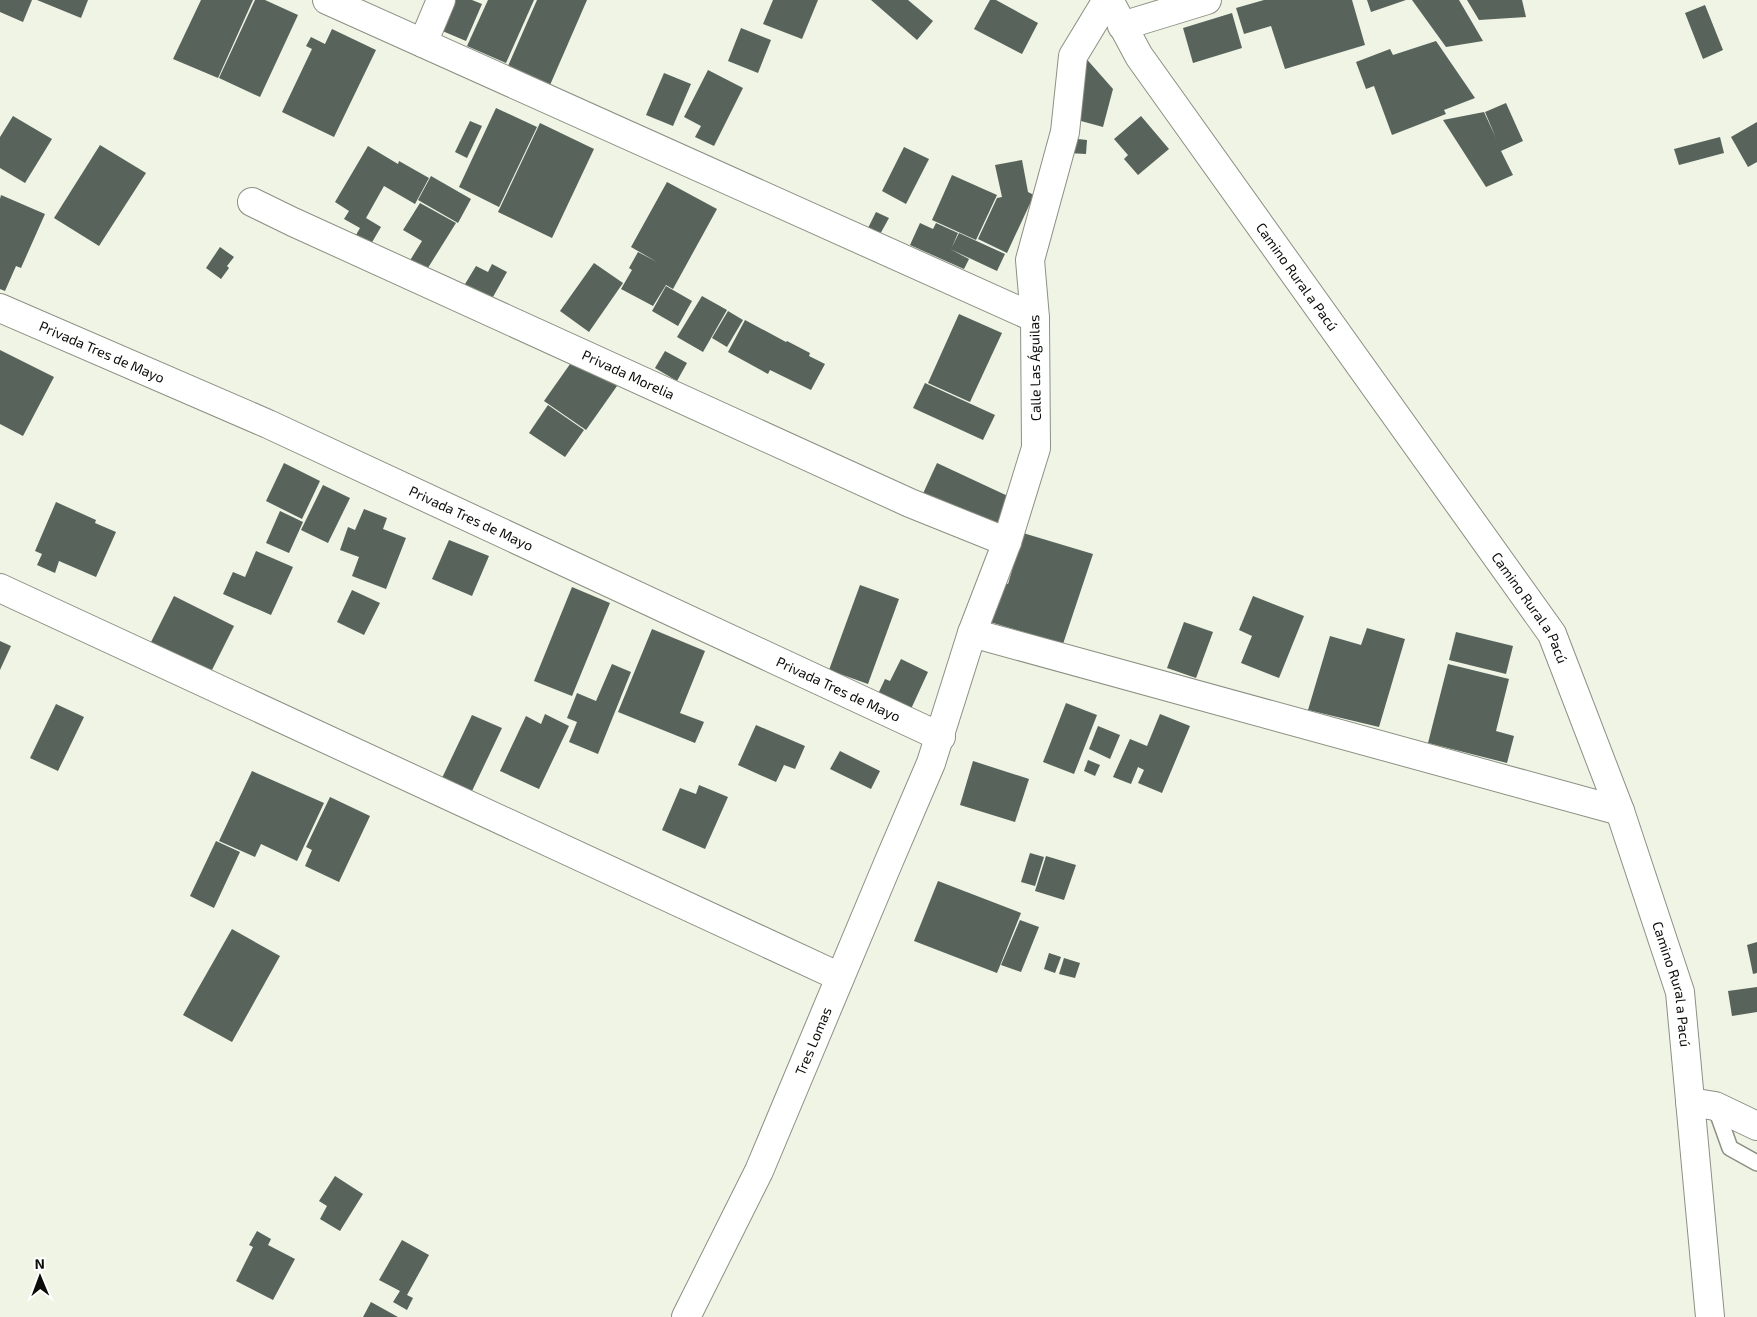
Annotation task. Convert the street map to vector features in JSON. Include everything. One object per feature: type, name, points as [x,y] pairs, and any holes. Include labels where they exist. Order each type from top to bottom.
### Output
[{"type":"street","points":[[327,0],[1035,318]]},
{"type":"street","points":[[423,43],[441,0]]},
{"type":"street","name":"Camino Rural a Pacú","points":[[1108,0],[1144,63],[1552,634],[1620,811],[1680,992],[1702,1104],[1710,1317]]},
{"type":"street","name":"Calle Las Águilas","points":[[931,763],[972,634],[1007,542],[1036,448],[1035,318],[1030,260],[1065,132],[1073,56],[1108,0]]},
{"type":"street","points":[[1122,26],[1207,0]]},
{"type":"street","name":"Privada Morelia","points":[[252,202],[910,502],[1007,542]]},
{"type":"street","name":"Privada Tres de Mayo","points":[[0,308],[268,424],[940,737]]},
{"type":"street","points":[[0,588],[840,977]]},
{"type":"street","points":[[972,634],[1620,811]]},
{"type":"street","name":"Tres Lomas","points":[[686,1317],[759,1171],[931,763]]},
{"type":"street","points":[[1702,1104],[1757,1126]]},
{"type":"lane","points":[[1702,1104],[1730,1148],[1757,1163]]},
{"type":"building","points":[[0,0],[32,0],[23,22],[0,12]]},
{"type":"building","points":[[37,0],[88,0],[81,18]]},
{"type":"building","points":[[201,0],[253,0],[218,78],[173,59]]},
{"type":"building","points":[[255,0],[265,0],[298,15],[260,97],[219,78]]},
{"type":"building","points":[[444,0],[472,0],[482,4],[466,41],[433,27]]},
{"type":"building","points":[[488,0],[534,0],[506,63],[467,46]]},
{"type":"building","points":[[537,0],[587,0],[550,85],[508,66]]},
{"type":"building","points":[[773,0],[818,0],[802,39],[763,24]]},
{"type":"building","points":[[871,0],[908,0],[933,21],[917,40]]},
{"type":"building","points":[[990,0],[996,0],[1038,23],[1022,54],[974,29]]},
{"type":"building","points":[[1264,0],[1352,0],[1365,45],[1285,69],[1271,26],[1244,34],[1236,8]]},
{"type":"building","points":[[1367,0],[1406,0],[1371,12]]},
{"type":"building","points":[[1412,0],[1459,0],[1483,41],[1446,47]]},
{"type":"building","points":[[1467,0],[1522,0],[1526,17],[1479,20]]},
{"type":"building","points":[[1705,5],[1723,50],[1703,59],[1685,13]]},
{"type":"building","points":[[1232,13],[1242,48],[1193,63],[1183,28]]},
{"type":"building","points":[[741,28],[771,40],[758,73],[728,61]]},
{"type":"building","points":[[332,29],[376,50],[334,137],[282,112],[312,49],[306,46],[311,37],[325,44]]},
{"type":"building","points":[[1436,41],[1475,98],[1444,110],[1446,114],[1392,135],[1374,86],[1366,89],[1356,62],[1390,49],[1393,55]]},
{"type":"building","points":[[1083,55],[1113,89],[1103,127],[1070,118]]},
{"type":"building","points":[[708,70],[743,88],[714,146],[695,137],[701,126],[684,117]]},
{"type":"building","points":[[664,73],[691,84],[673,126],[646,115]]},
{"type":"building","points":[[1506,103],[1523,141],[1501,151],[1513,175],[1486,187],[1443,120],[1484,112],[1496,138],[1485,112]]},
{"type":"building","points":[[496,108],[537,127],[499,207],[459,187]]},
{"type":"building","points":[[13,116],[52,139],[25,183],[0,168],[0,137]]},
{"type":"building","points":[[1141,116],[1169,149],[1138,175],[1124,159],[1128,155],[1114,139]]},
{"type":"building","points":[[470,121],[482,126],[467,158],[455,152]]},
{"type":"building","points":[[1757,122],[1757,162],[1748,167],[1731,137]]},
{"type":"building","points":[[540,123],[594,149],[552,238],[498,212]]},
{"type":"building","points":[[1720,137],[1724,153],[1679,165],[1674,149]]},
{"type":"building","points":[[1069,138],[1087,140],[1086,154],[1068,153]]},
{"type":"building","points":[[100,145],[146,173],[99,246],[54,218]]},
{"type":"building","points":[[368,146],[398,164],[399,161],[429,178],[415,204],[384,186],[366,218],[381,227],[371,244],[356,235],[360,228],[344,219],[349,211],[335,202]]},
{"type":"building","points":[[904,147],[929,159],[906,204],[882,191]]},
{"type":"building","points":[[1022,160],[1028,192],[1034,195],[1007,253],[978,239],[997,198],[1002,197],[995,165]]},
{"type":"building","points":[[952,175],[997,195],[976,240],[932,220]]},
{"type":"building","points":[[431,176],[471,199],[458,223],[418,200]]},
{"type":"building","points":[[667,182],[717,209],[673,289],[666,285],[653,306],[621,289],[632,270],[629,268],[638,252],[657,262],[631,247]]},
{"type":"building","points":[[1,195],[45,214],[21,268],[16,266],[5,291],[0,289]]},
{"type":"building","points":[[420,203],[456,223],[426,271],[409,262],[422,241],[403,230]]},
{"type":"building","points":[[876,212],[889,218],[879,236],[867,230]]},
{"type":"building","points":[[920,223],[933,229],[936,223],[958,233],[952,247],[959,233],[1005,254],[997,271],[950,249],[969,259],[964,269],[910,245]]},
{"type":"building","points":[[220,247],[234,257],[221,279],[206,268]]},
{"type":"building","points":[[594,263],[623,283],[589,332],[560,311]]},
{"type":"building","points":[[492,264],[507,272],[489,304],[462,289],[476,266],[488,272]]},
{"type":"building","points":[[666,286],[692,301],[678,326],[652,311]]},
{"type":"building","points":[[702,296],[727,310],[703,352],[677,337]]},
{"type":"building","points":[[728,311],[743,320],[727,347],[712,338]]},
{"type":"building","points":[[959,314],[1002,333],[970,402],[928,383]]},
{"type":"building","points":[[745,320],[810,353],[809,356],[825,364],[811,390],[770,370],[768,374],[728,352]]},
{"type":"building","points":[[0,350],[54,377],[23,436],[0,424]]},
{"type":"building","points":[[665,351],[687,363],[677,381],[655,368]]},
{"type":"building","points":[[575,357],[617,386],[586,430],[544,401]]},
{"type":"building","points":[[925,383],[995,415],[983,440],[913,408]]},
{"type":"building","points":[[548,405],[584,430],[565,457],[529,433]]},
{"type":"building","points":[[284,463],[320,481],[302,519],[266,501]]},
{"type":"building","points":[[937,463],[1010,497],[992,534],[920,500]]},
{"type":"building","points":[[323,485],[350,498],[328,543],[301,530]]},
{"type":"building","points":[[56,502],[96,520],[95,523],[116,532],[96,577],[59,561],[55,573],[37,565],[42,554],[35,551]]},
{"type":"building","points":[[364,509],[387,518],[383,529],[406,538],[386,589],[352,576],[359,557],[340,550],[348,527],[355,530]]},
{"type":"building","points":[[280,511],[303,522],[289,553],[266,543]]},
{"type":"building","points":[[1023,533],[1093,554],[1063,644],[990,622],[1002,582],[1008,584]]},
{"type":"building","points":[[449,540],[489,556],[472,596],[432,579]]},
{"type":"building","points":[[256,551],[293,567],[271,615],[223,594],[233,572],[245,577]]},
{"type":"building","points":[[860,585],[899,599],[868,684],[829,670]]},
{"type":"building","points":[[572,587],[610,603],[572,696],[534,681]]},
{"type":"building","points":[[352,590],[380,603],[364,635],[337,622]]},
{"type":"building","points":[[174,596],[234,626],[208,678],[148,648]]},
{"type":"building","points":[[1253,596],[1304,616],[1279,678],[1241,663],[1252,636],[1239,630]]},
{"type":"building","points":[[1184,622],[1213,632],[1196,678],[1167,668]]},
{"type":"building","points":[[1367,628],[1405,639],[1379,727],[1308,710],[1330,636],[1361,645]]},
{"type":"building","points":[[652,629],[705,651],[680,713],[704,722],[695,743],[618,712]]},
{"type":"building","points":[[1456,632],[1513,646],[1506,674],[1449,660]]},
{"type":"building","points":[[0,641],[11,646],[0,670]]},
{"type":"building","points":[[901,659],[928,672],[911,709],[878,694],[885,679],[890,681]]},
{"type":"building","points":[[612,664],[631,672],[598,754],[569,742],[577,722],[567,718],[577,693],[596,701]]},
{"type":"building","points":[[1448,664],[1509,679],[1496,731],[1514,736],[1507,763],[1428,743]]},
{"type":"building","points":[[1066,703],[1097,715],[1074,774],[1043,762]]},
{"type":"building","points":[[56,704],[84,717],[58,771],[30,758]]},
{"type":"building","points":[[545,714],[569,726],[539,789],[500,771],[526,716],[541,724]]},
{"type":"building","points":[[1160,714],[1190,726],[1162,793],[1138,783],[1144,770],[1138,767],[1131,784],[1113,777],[1130,739],[1147,746]]},
{"type":"building","points":[[472,715],[502,728],[472,791],[442,778]]},
{"type":"building","points":[[756,725],[805,746],[795,769],[784,765],[776,782],[738,765]]},
{"type":"building","points":[[1098,726],[1120,735],[1110,759],[1089,749]]},
{"type":"building","points":[[840,751],[880,771],[871,789],[830,769]]},
{"type":"building","points":[[1088,760],[1100,765],[1095,776],[1084,771]]},
{"type":"building","points":[[973,761],[1029,779],[1015,822],[960,805]]},
{"type":"building","points":[[252,771],[324,803],[297,861],[261,844],[255,857],[219,841]]},
{"type":"building","points":[[699,785],[728,797],[705,849],[662,830],[680,788],[696,794]]},
{"type":"building","points":[[330,797],[370,816],[339,882],[305,866],[312,850],[306,847]]},
{"type":"building","points":[[216,841],[240,852],[214,908],[190,896]]},
{"type":"building","points":[[1030,853],[1044,857],[1035,886],[1021,882]]},
{"type":"building","points":[[1046,856],[1076,865],[1064,900],[1035,891]]},
{"type":"building","points":[[938,881],[1021,913],[997,973],[914,941]]},
{"type":"building","points":[[1020,920],[1039,927],[1021,972],[1001,965]]},
{"type":"building","points":[[232,929],[280,956],[232,1042],[183,1015]]},
{"type":"building","points":[[1757,942],[1757,973],[1753,974],[1747,945]]},
{"type":"building","points":[[1049,953],[1061,957],[1055,973],[1044,969]]},
{"type":"building","points":[[1064,958],[1080,963],[1075,978],[1059,974]]},
{"type":"building","points":[[1757,987],[1757,1012],[1732,1016],[1728,991]]},
{"type":"building","points":[[335,1176],[363,1194],[340,1231],[320,1219],[327,1206],[319,1201]]},
{"type":"building","points":[[257,1231],[271,1239],[268,1245],[295,1259],[273,1300],[236,1281],[253,1247],[249,1245]]},
{"type":"building","points":[[402,1240],[429,1255],[407,1295],[413,1298],[407,1310],[393,1302],[400,1291],[379,1280]]},
{"type":"building","points":[[371,1302],[398,1317],[363,1317]]}]
